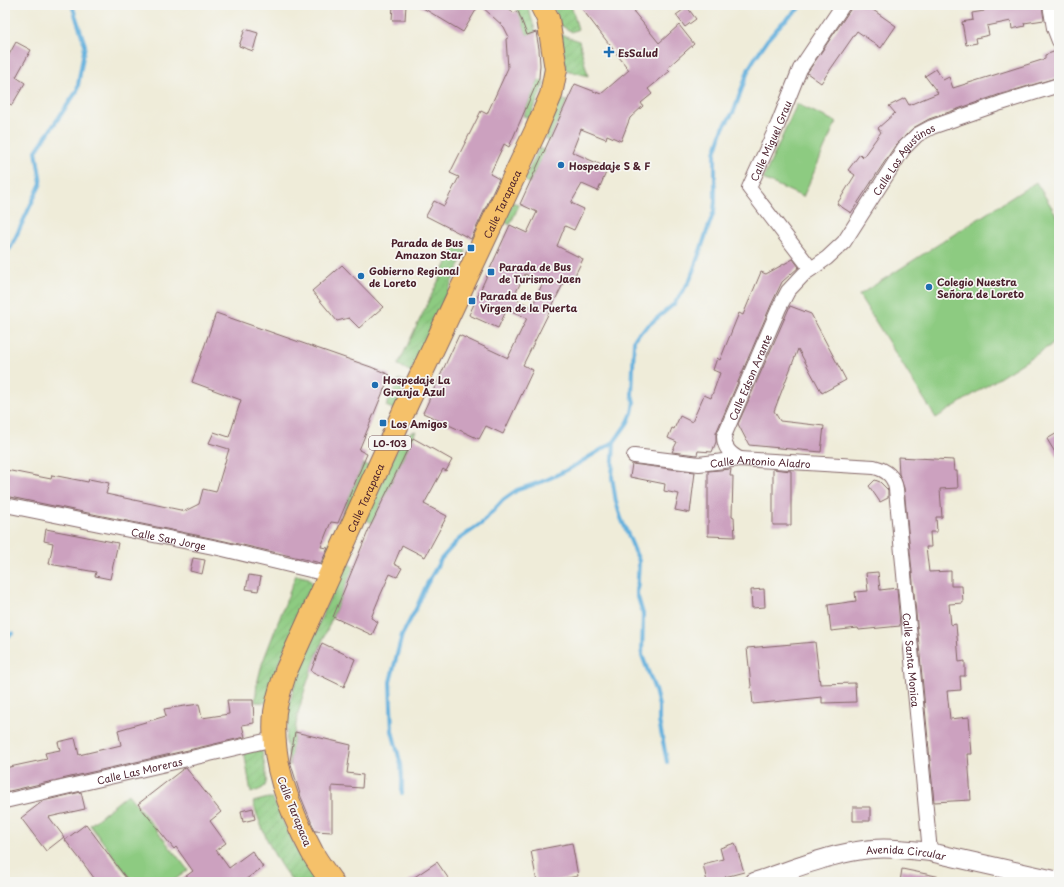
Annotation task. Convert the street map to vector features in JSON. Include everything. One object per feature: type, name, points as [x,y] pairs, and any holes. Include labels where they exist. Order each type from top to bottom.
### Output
[{"type":"main road","name":"Calle Tarapaca","points":[[332,882],[312,852],[286,795],[278,769],[274,739],[275,711],[279,694],[286,671],[331,575],[408,402],[551,95],[556,69],[548,19],[542,5]]},
{"type":"street","name":"Calle Miguel Grau","points":[[811,269],[749,188],[778,124],[800,69],[842,5]]},
{"type":"street","points":[[1050,5],[1054,28],[1059,41]]},
{"type":"street","name":"Calle Los Agustinos","points":[[788,291],[804,274],[827,258],[844,242],[904,148],[917,135],[932,127],[1059,85]]},
{"type":"street","name":"Calle Edson Arante","points":[[740,459],[728,450],[724,443],[724,436],[778,308],[788,291]]},
{"type":"street","name":"Calle Antonio Aladro","points":[[634,456],[699,464],[740,459],[874,467],[886,471]]},
{"type":"street","name":"Calle Santa Monica","points":[[886,471],[895,483],[896,489],[930,852]]},
{"type":"street","name":"Calle San Jorge","points":[[5,505],[223,549],[331,575]]},
{"type":"street","name":"Calle Las Moreras","points":[[5,801],[274,739]]},
{"type":"street","name":"Avenida Circular","points":[[754,882],[829,857],[873,848],[930,852],[1059,881]]},
{"type":"green space","points":[[515,5],[527,5],[536,32],[527,35]]},
{"type":"green space","points":[[553,5],[571,5],[578,29],[572,32],[560,25]]},
{"type":"green space","points":[[561,34],[579,41],[588,76],[566,70]]},
{"type":"green space","points":[[538,80],[542,81],[544,84],[530,118],[523,116]]},
{"type":"green space","points":[[558,98],[567,101],[549,141],[545,139],[557,106]]},
{"type":"green space","points":[[797,104],[836,122],[803,197],[763,179]]},
{"type":"green space","points":[[539,148],[545,151],[529,183],[524,180]]},
{"type":"green space","points":[[1036,182],[1059,219],[1059,340],[936,418],[859,295]]},
{"type":"green space","points":[[513,202],[519,205],[510,225],[503,221]]},
{"type":"green space","points":[[455,246],[466,251],[411,372],[398,365]]},
{"type":"green space","points":[[399,379],[407,382],[395,410],[386,406]]},
{"type":"green space","points":[[416,431],[372,523],[365,519],[404,434]]},
{"type":"green space","points":[[363,464],[370,466],[325,565],[321,563]]},
{"type":"green space","points":[[345,562],[354,567],[325,635],[305,688],[297,721],[290,766],[286,741],[289,706],[296,679]]},
{"type":"green space","points":[[296,575],[309,578],[313,585],[278,666],[267,703],[255,702],[257,684],[262,664]]},
{"type":"green space","points":[[256,748],[262,751],[266,783],[262,788],[251,793],[244,751]]},
{"type":"green space","points":[[128,794],[188,870],[172,882],[133,882],[90,825]]},
{"type":"green space","points":[[272,798],[275,803],[296,847],[318,882],[294,882],[287,875],[275,856],[264,833],[253,802]]},
{"type":"building","points":[[393,5],[406,5],[405,20],[392,20]]},
{"type":"building","points":[[418,5],[479,5],[463,32]]},
{"type":"building","points":[[480,5],[505,5],[514,13],[518,11],[527,35],[536,32],[540,65],[539,78],[509,147],[504,144],[490,174],[499,179],[471,239],[426,216],[434,201],[444,206],[459,177],[450,173],[481,111],[487,114],[508,68],[506,39],[509,37],[504,27]]},
{"type":"building","points":[[579,5],[642,5],[634,12],[659,43],[679,25],[694,44],[667,68],[670,71],[648,89],[652,94],[641,103],[643,106],[630,118],[621,141],[607,135],[606,139],[581,129],[572,152],[608,168],[598,191],[582,184],[571,203],[584,209],[574,230],[565,226],[557,246],[583,259],[571,283],[565,280],[523,365],[533,370],[503,434],[486,426],[479,439],[423,413],[459,335],[508,358],[527,318],[507,309],[498,328],[469,315],[510,225],[527,233],[537,212],[520,204],[575,84],[601,94],[629,70]],"holes":[[[525,274],[543,282],[532,307],[513,298]]]},
{"type":"building","points":[[851,5],[866,5],[896,26],[881,48],[857,31],[821,83],[807,73],[850,10]]},
{"type":"building","points":[[983,5],[1042,5],[1044,20],[1024,23],[1025,26],[1012,29],[1011,21],[987,26],[989,35],[976,38],[977,43],[966,45],[962,22],[973,20],[972,13],[984,11]]},
{"type":"building","points":[[687,7],[696,19],[685,27],[676,15]]},
{"type":"building","points":[[245,29],[258,33],[253,51],[239,46]]},
{"type":"building","points":[[16,42],[31,50],[16,77],[25,83],[12,105],[5,102],[5,62]]},
{"type":"building","points":[[1059,50],[1059,77],[998,95],[929,119],[913,128],[895,146],[851,213],[837,204],[855,175],[848,170],[860,154],[863,157],[881,132],[878,128],[895,113],[889,106],[905,98],[909,105],[938,93],[925,76],[936,69],[943,80],[949,77],[953,88],[1045,59],[1045,55]]},
{"type":"building","points":[[793,259],[799,267],[782,282],[771,305],[716,433],[716,442],[712,452],[698,451],[697,455],[672,452],[677,442],[668,438],[672,428],[674,429],[680,416],[692,422],[704,395],[711,398],[720,373],[713,370],[717,358],[720,360],[739,313],[743,315],[761,272],[766,274]]},
{"type":"building","points":[[342,265],[383,307],[359,328],[349,318],[337,321],[312,291]]},
{"type":"building","points":[[790,306],[811,314],[846,380],[822,393],[798,349],[774,411],[780,421],[824,426],[821,452],[749,445],[738,424]]},
{"type":"building","points":[[216,313],[390,375],[359,450],[367,454],[338,523],[331,522],[321,547],[328,548],[321,563],[225,541],[5,496],[6,470],[51,479],[52,475],[88,482],[89,479],[109,483],[106,494],[185,511],[199,504],[203,489],[216,492],[229,449],[209,443],[214,432],[229,437],[241,400],[192,382]]},
{"type":"building","points":[[1059,432],[1059,459],[1047,439]]},
{"type":"building","points":[[413,438],[452,460],[446,471],[443,469],[424,504],[447,516],[425,557],[402,545],[394,564],[402,568],[397,577],[390,574],[380,596],[371,618],[378,622],[372,635],[333,617],[369,529]]},
{"type":"building","points":[[898,457],[953,460],[954,471],[957,471],[958,488],[940,489],[942,517],[936,517],[937,532],[930,532],[931,547],[926,547],[929,572],[951,571],[951,586],[962,586],[963,603],[949,604],[951,625],[956,624],[959,662],[965,661],[965,676],[960,676],[961,690],[947,691],[950,719],[969,717],[972,754],[968,754],[971,800],[934,802],[904,488],[899,474]]},
{"type":"building","points":[[632,464],[695,472],[690,513],[675,510],[679,494],[664,491],[665,484],[630,477]]},
{"type":"building","points":[[731,469],[730,476],[733,476],[732,516],[734,517],[735,537],[708,536],[708,471]]},
{"type":"building","points":[[773,469],[791,471],[791,525],[773,525]]},
{"type":"building","points":[[875,480],[880,482],[888,490],[888,498],[880,502],[869,486]]},
{"type":"building","points":[[46,529],[118,543],[110,579],[95,576],[96,572],[49,564],[53,543],[44,541]]},
{"type":"building","points":[[193,558],[205,560],[202,574],[190,571]]},
{"type":"building","points":[[878,572],[880,590],[897,588],[900,626],[831,631],[828,605],[856,601],[855,592],[868,591],[866,573]]},
{"type":"building","points":[[249,575],[261,577],[258,591],[246,589]]},
{"type":"building","points":[[764,589],[765,607],[752,608],[751,590]]},
{"type":"building","points":[[815,642],[820,684],[855,683],[856,702],[822,703],[822,697],[753,704],[747,648]]},
{"type":"building","points":[[322,643],[355,659],[344,687],[311,671]]},
{"type":"building","points":[[227,700],[253,700],[254,723],[242,725],[245,737],[5,792],[5,768],[47,759],[45,753],[60,750],[58,742],[75,738],[79,755],[121,745],[118,730],[166,716],[164,709],[199,704],[202,718],[229,714]]},
{"type":"building","points":[[295,732],[351,745],[347,773],[363,775],[362,788],[332,786],[332,832],[315,831],[301,797],[290,761]]},
{"type":"building","points":[[186,768],[221,812],[210,821],[226,843],[216,850],[229,868],[252,851],[263,867],[242,882],[178,882],[193,871],[176,847],[174,849],[138,804]]},
{"type":"building","points":[[81,792],[85,809],[49,817],[64,837],[46,851],[21,818],[43,801]]},
{"type":"building","points":[[853,807],[870,807],[870,821],[853,821]]},
{"type":"building","points":[[253,808],[255,819],[243,822],[241,811]]},
{"type":"building","points":[[86,824],[129,882],[97,882],[65,840]]},
{"type":"building","points":[[572,843],[578,876],[547,882],[537,882],[531,851]]},
{"type":"building","points":[[735,843],[744,872],[725,877],[726,881],[707,882],[703,864],[723,859],[720,848]]},
{"type":"building","points":[[437,862],[451,882],[407,882]]},
{"type":"building","points":[[902,869],[941,877],[941,882],[900,882]]},
{"type":"waterway","points":[[5,254],[11,247],[41,183],[36,151],[77,91],[85,45],[72,5]]},
{"type":"waterway","points":[[667,762],[659,721],[659,706],[655,690],[642,655],[643,614],[637,594],[639,561],[616,502],[612,477],[614,442],[628,422],[632,413],[634,402],[632,395],[634,340],[638,334],[674,304],[690,280],[714,211],[715,153],[723,128],[734,111],[749,68],[755,58],[768,39],[782,23],[803,5]]},
{"type":"waterway","points":[[402,793],[401,765],[392,731],[390,682],[402,635],[441,559],[458,540],[482,523],[503,500],[517,490],[544,481],[569,469],[614,442]]},
{"type":"waterway","points":[[5,638],[13,633]]},
{"type":"place","name":"EsSalud","points":[[609,52]]},
{"type":"place","name":"Hospedaje S & F","points":[[561,165]]},
{"type":"place","name":"Parada de Bus Amazon Star","points":[[471,248]]},
{"type":"place","name":"Parada de Bus de Turismo Jaen","points":[[491,272]]},
{"type":"place","name":"Gobierno Regional de Loreto","points":[[361,276]]},
{"type":"place","name":"Colegio Nuestra Señora de Loreto","points":[[929,287]]},
{"type":"place","name":"Parada de Bus Virgen de la Puerta","points":[[472,301]]},
{"type":"place","name":"Hospedaje La Granja Azul","points":[[375,385]]},
{"type":"place","name":"Los Amigos","points":[[383,423]]}]
